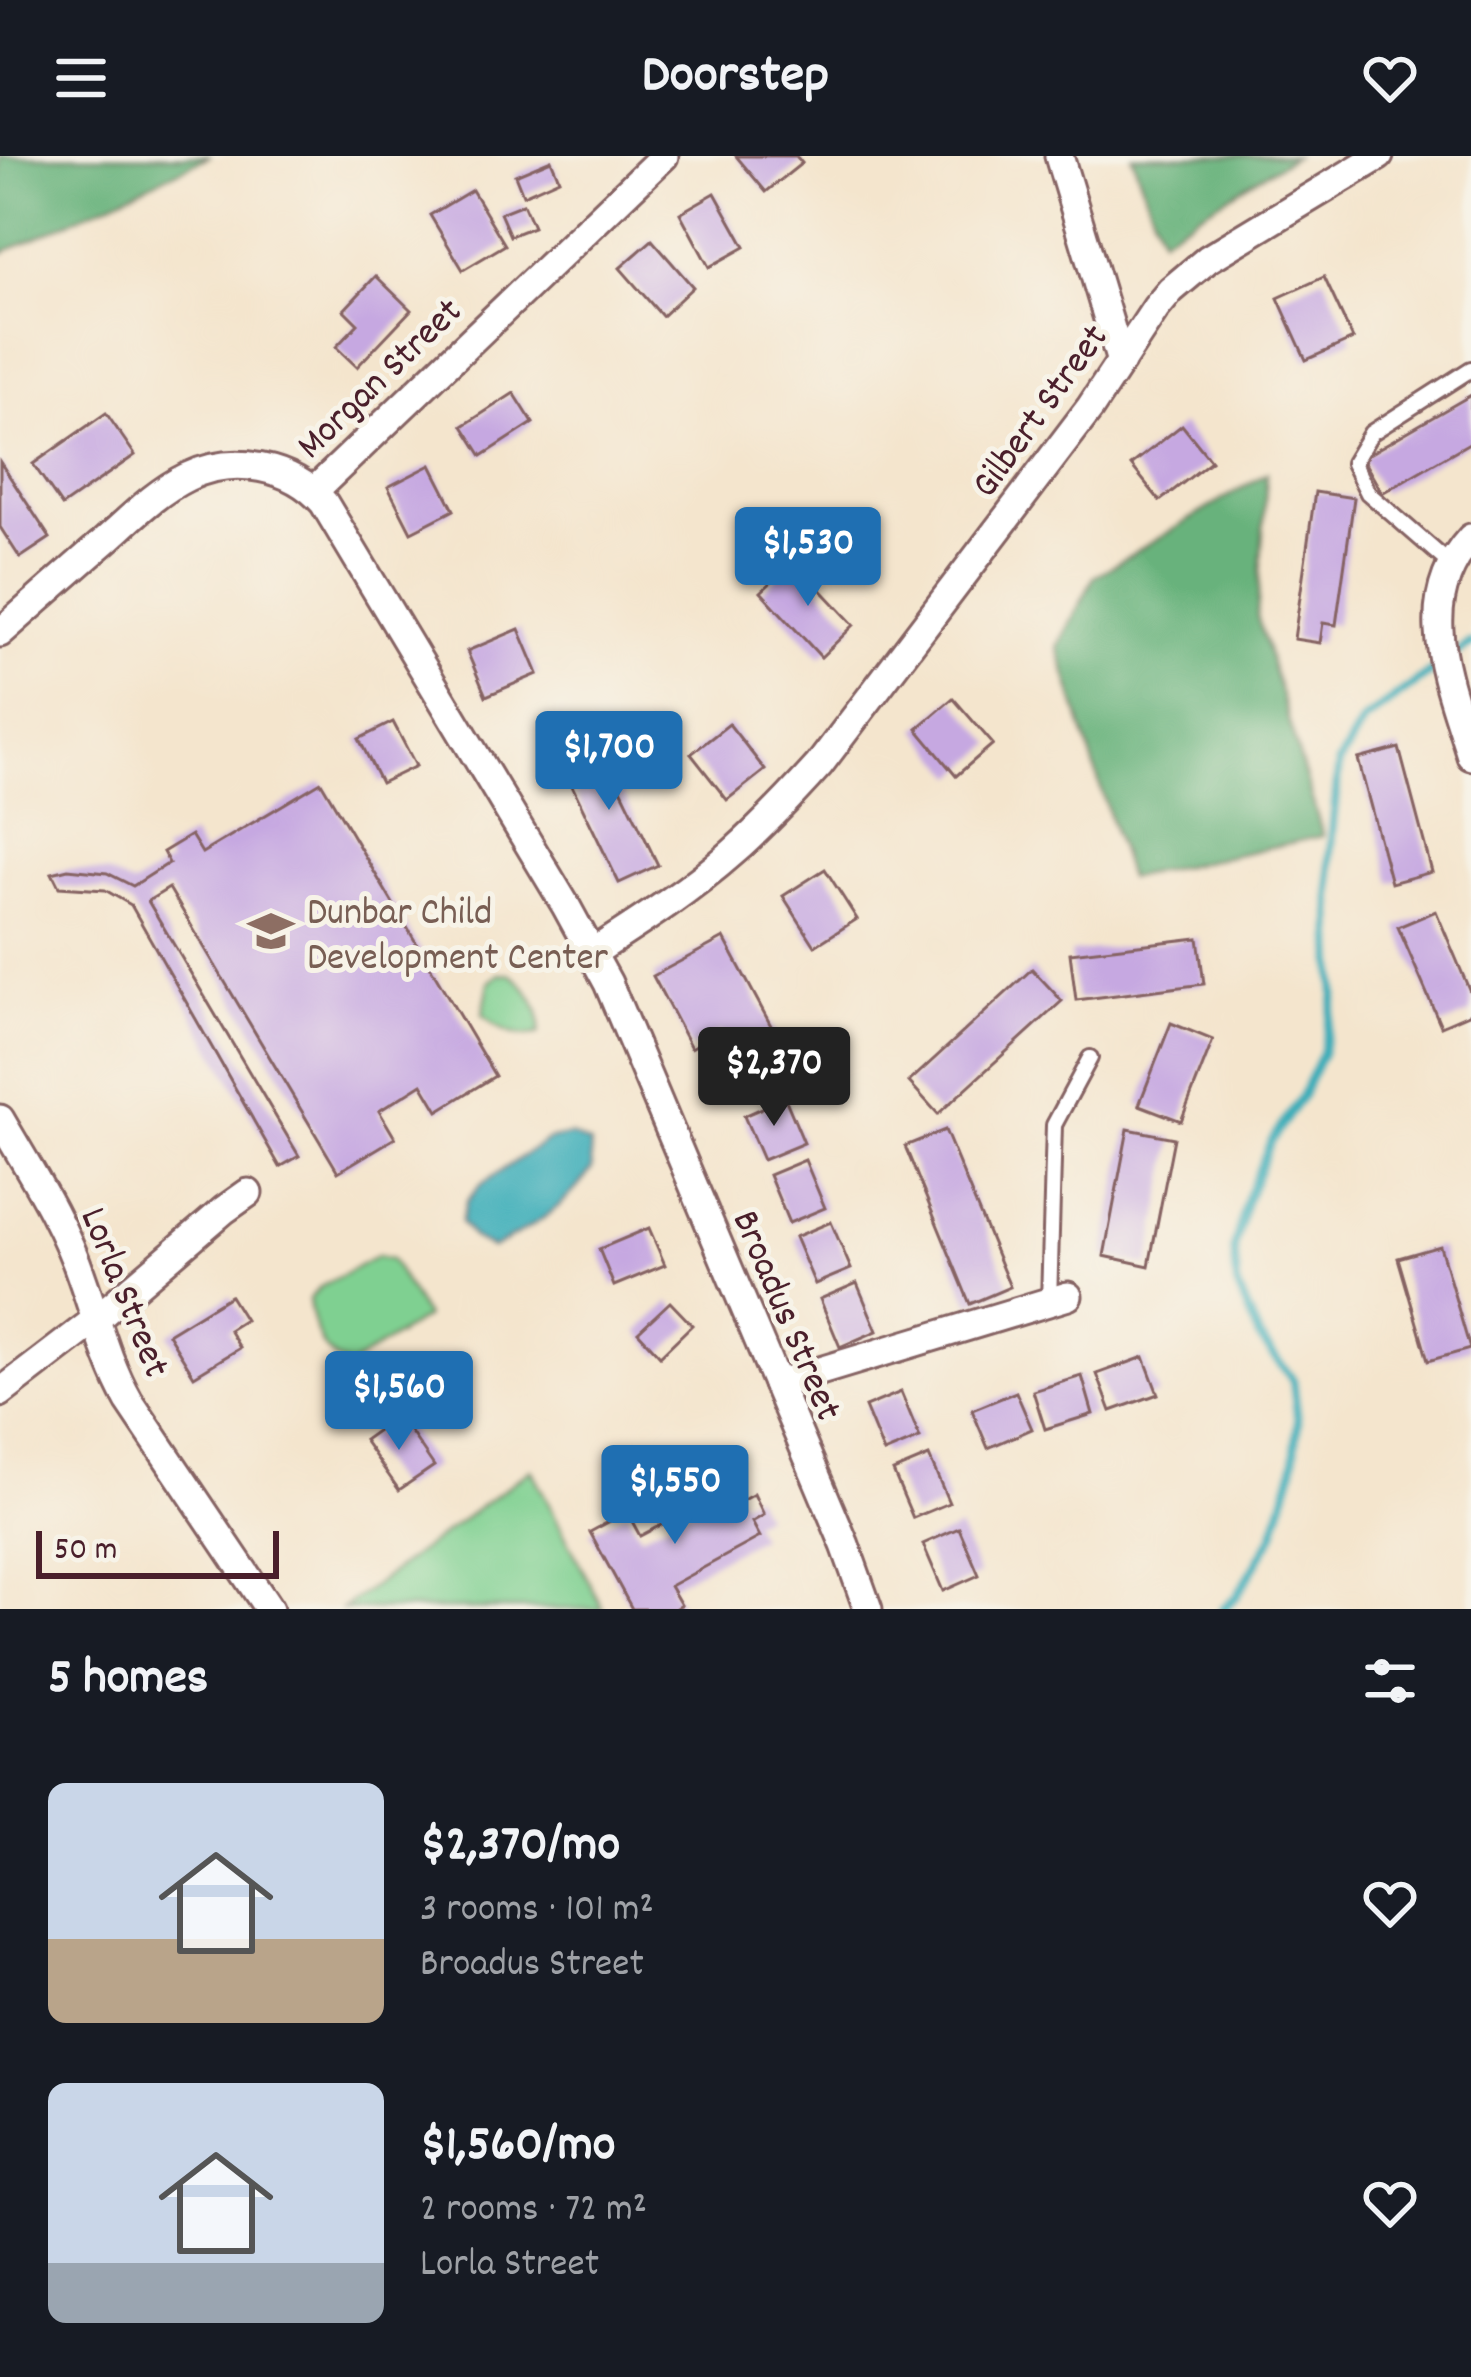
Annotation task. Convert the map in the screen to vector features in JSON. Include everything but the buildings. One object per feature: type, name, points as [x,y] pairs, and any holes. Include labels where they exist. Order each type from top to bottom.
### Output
[{"type":"street","name":"Morgan Street","points":[[0,633],[158,494],[190,475],[218,467],[265,468],[289,475],[314,491],[664,156]]},
{"type":"street","points":[[1059,156],[1120,362]]},
{"type":"street","name":"Gilbert Street","points":[[592,952],[663,907],[729,856],[819,765],[1090,408],[1156,308],[1189,274],[1379,156]]},
{"type":"street","name":"Broadus Street","points":[[314,491],[608,983],[868,1609]]},
{"type":"street","points":[[1471,538],[1456,554],[1443,580],[1437,609],[1440,639],[1465,712],[1471,756]]},
{"type":"street","name":"Lorla Street","points":[[0,1119],[58,1218],[115,1376],[269,1609]]},
{"type":"street","points":[[0,1393],[248,1193]]},
{"type":"street","points":[[777,1384],[1059,1299]]},
{"type":"lane","points":[[1451,565],[1368,493],[1353,463],[1371,433],[1471,369]]},
{"type":"lane","points":[[1059,1299],[1054,1125],[1090,1058]]},
{"type":"green space","points":[[0,156],[210,156],[0,254]]},
{"type":"green space","points":[[1132,156],[1294,156],[1161,237]]},
{"type":"green space","points":[[1267,473],[1257,616],[1323,836],[1128,878],[1058,647],[1094,577]]},
{"type":"green space","points":[[508,973],[533,999],[539,1033],[509,1032],[483,1014],[489,982]]},
{"type":"green space","points":[[377,1256],[391,1259],[425,1317],[351,1365],[326,1349],[316,1331],[309,1299],[319,1288]]},
{"type":"green space","points":[[531,1469],[603,1609],[342,1609]]},
{"type":"water","points":[[571,1135],[590,1144],[592,1169],[570,1195],[535,1224],[492,1248],[473,1238],[461,1222],[467,1201],[480,1185],[547,1140]]},
{"type":"waterway","points":[[1222,1609],[1237,1596],[1273,1536],[1293,1470],[1298,1422],[1293,1380],[1259,1337],[1237,1285],[1234,1248],[1246,1201],[1270,1143],[1301,1097],[1322,1053],[1335,996],[1330,854],[1339,763],[1363,721],[1471,643]]},
{"type":"place","name":"Dunbar Child Development Center","points":[[271,931]]}]
